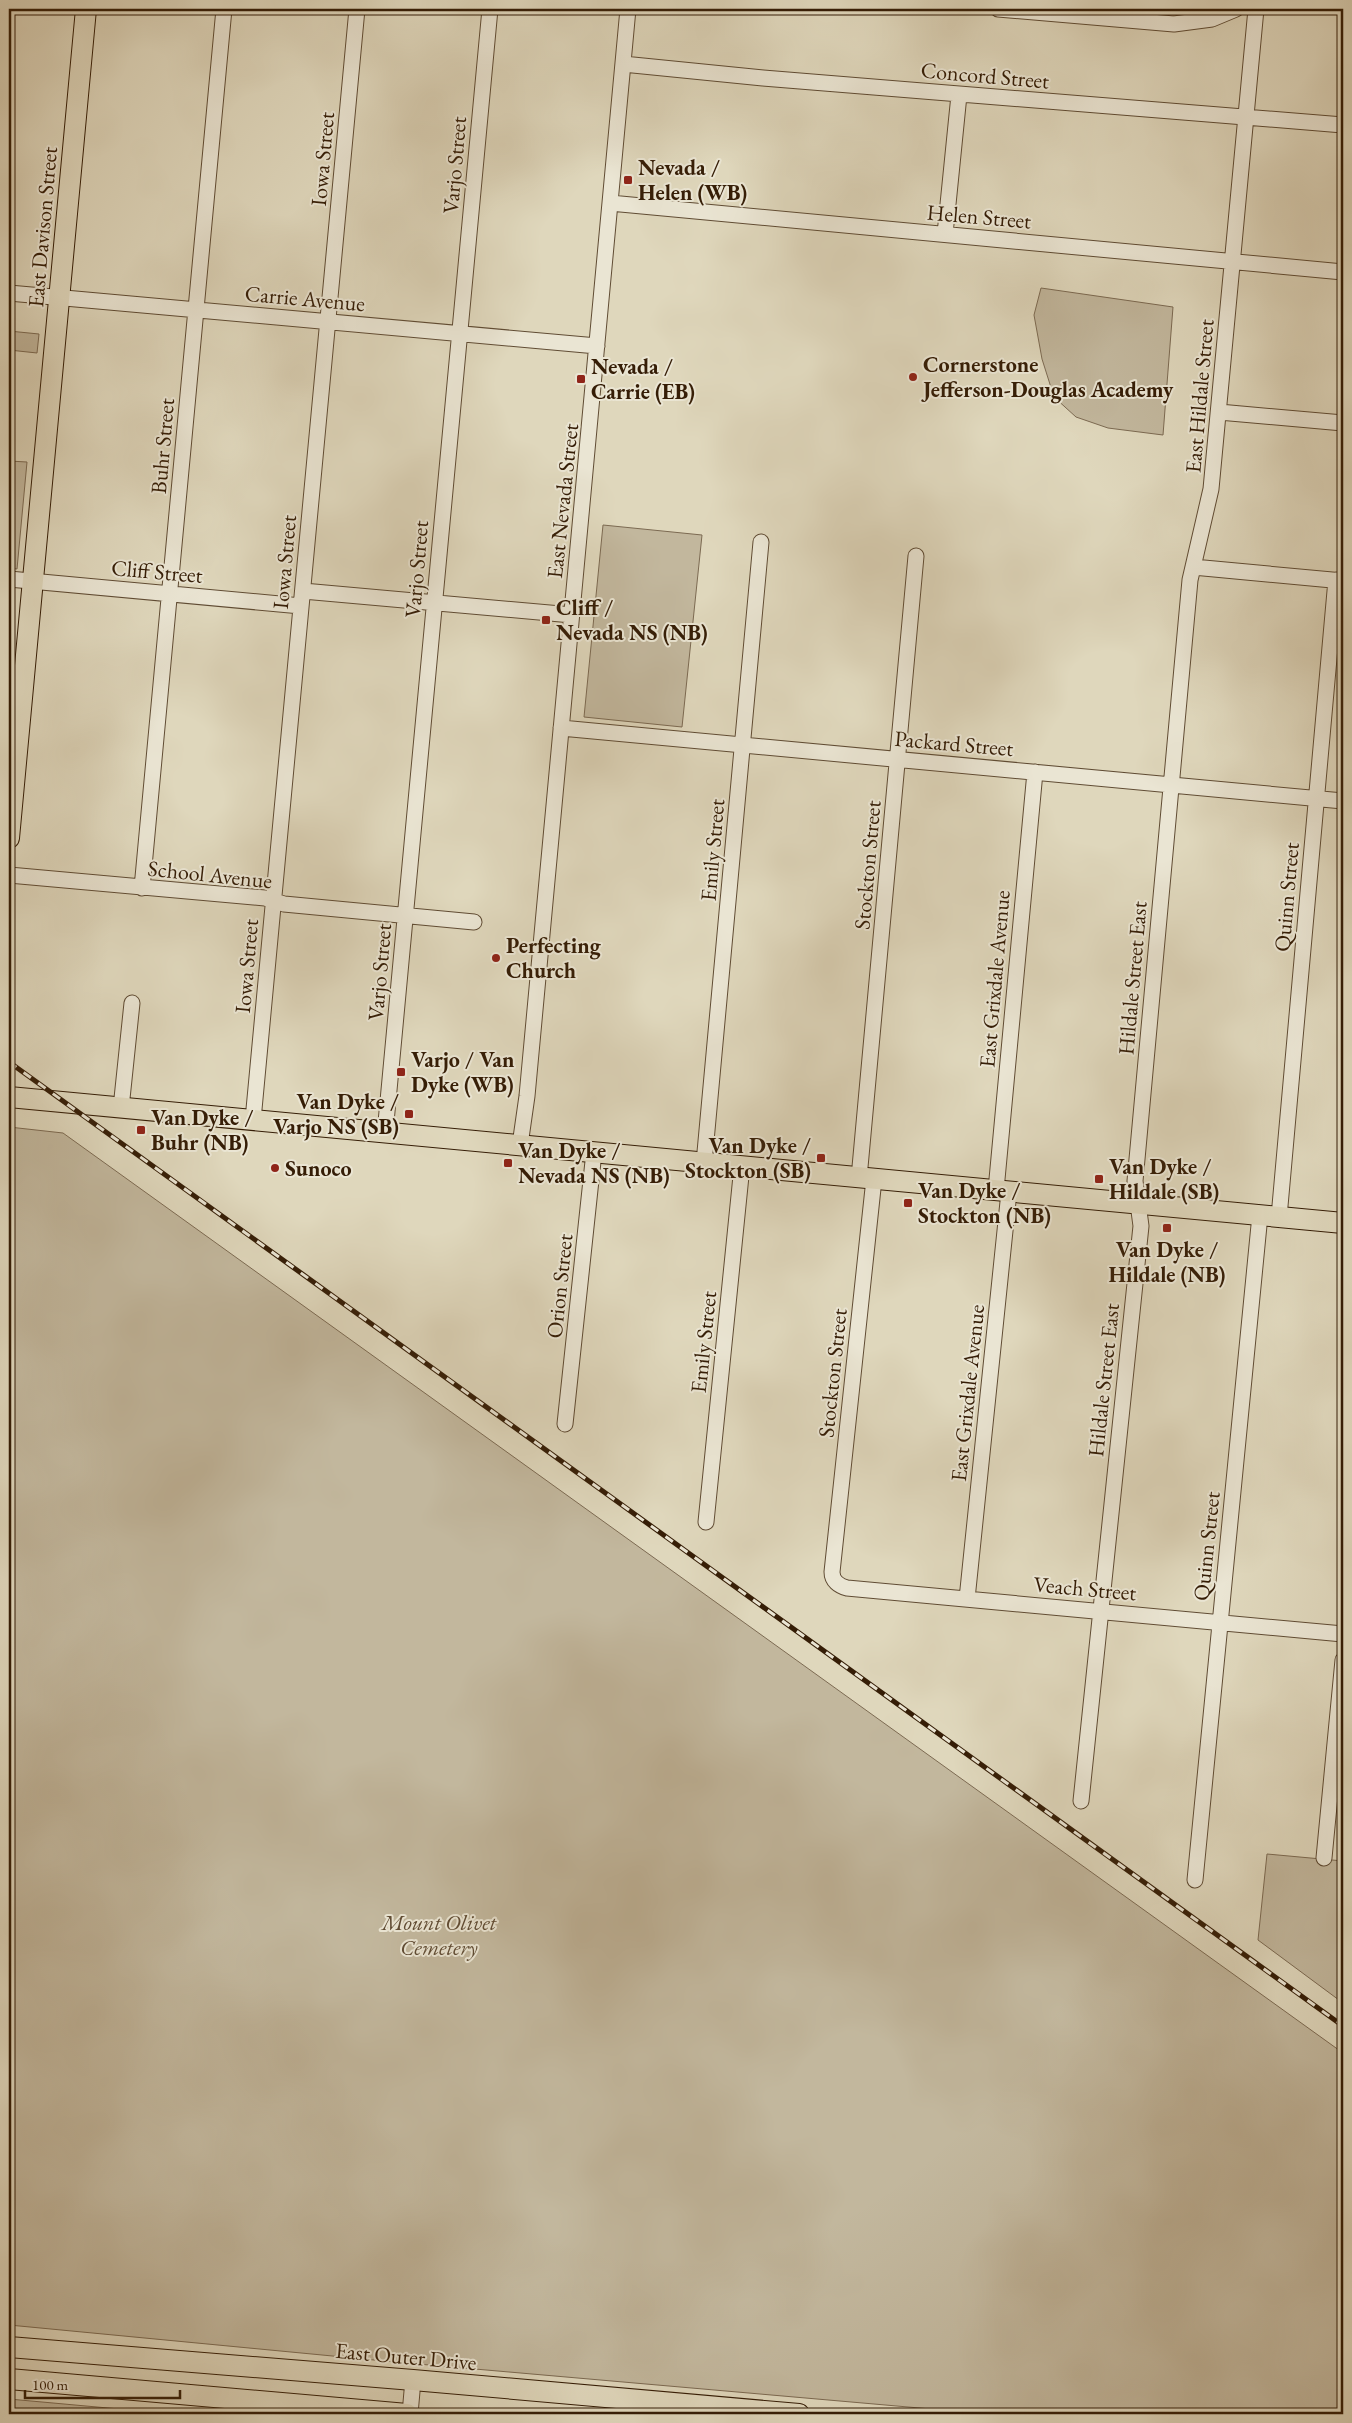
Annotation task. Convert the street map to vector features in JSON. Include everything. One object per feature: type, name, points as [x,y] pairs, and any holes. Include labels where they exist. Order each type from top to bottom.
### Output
[{"type":"main road","name":"East Davison Street","points":[[9,838],[86,9]]},
{"type":"main road","points":[[9,1097],[1343,1223]]},
{"type":"main road","name":"East Outer Drive","points":[[9,2347],[414,2380],[722,2411],[798,2414]]},
{"type":"main road","points":[[9,2379],[409,2414]]},
{"type":"street","name":"Buhr Street","points":[[142,888],[224,9]]},
{"type":"street","name":"Iowa Street","points":[[253,1120],[357,9]]},
{"type":"street","name":"Varjo Street","points":[[385,1133],[490,9]]},
{"type":"street","name":"East Nevada Street","points":[[520,1146],[524,1123],[598,346],[628,9]]},
{"type":"street","points":[[998,9],[1174,24],[1212,19],[1236,9]]},
{"type":"street","name":"East Hildale Street","points":[[1172,785],[1190,580],[1211,492],[1256,9]]},
{"type":"street","name":"Concord Street","points":[[623,64],[958,94],[1343,125]]},
{"type":"street","points":[[945,234],[958,94]]},
{"type":"street","name":"Helen Street","points":[[610,203],[1343,272]]},
{"type":"street","name":"Carrie Avenue","points":[[9,293],[598,346]]},
{"type":"street","points":[[1219,412],[1343,423]]},
{"type":"street","name":"Emily Street","points":[[704,1163],[762,542]]},
{"type":"street","name":"Stockton Street","points":[[832,1572],[867,1178],[898,759],[916,556]]},
{"type":"street","points":[[1193,567],[1340,580]]},
{"type":"street","name":"Cliff Street","points":[[9,579],[301,606]]},
{"type":"street","name":"Quinn Street","points":[[1195,1880],[1220,1622],[1270,1216],[1340,580]]},
{"type":"street","points":[[303,591],[572,615]]},
{"type":"street","name":"Packard Street","points":[[561,728],[1343,801]]},
{"type":"street","name":"East Grixdale Avenue","points":[[967,1598],[1003,1191],[1035,772]]},
{"type":"street","name":"Hildale Street East","points":[[1082,1801],[1141,1226],[1135,1182],[1172,785]]},
{"type":"street","name":"School Avenue","points":[[9,875],[265,898],[284,904],[474,922]]},
{"type":"street","points":[[121,1108],[132,1003]]},
{"type":"street","name":"Orion Street","points":[[565,1424],[594,1152]]},
{"type":"street","name":"Emily Street","points":[[706,1522],[742,1166]]},
{"type":"street","name":"Veach Street","points":[[832,1572],[832,1577],[837,1583],[847,1588],[1343,1634]]},
{"type":"street","points":[[1324,1858],[1343,1660]]},
{"type":"street","points":[[409,2414],[414,2380]]},
{"type":"green space","points":[[1041,288],[1173,307],[1163,435],[1108,428],[1076,417],[1054,397],[1042,359],[1034,315]]},
{"type":"green space","points":[[9,331],[39,334],[37,353],[9,350]]},
{"type":"green space","points":[[9,461],[27,462],[17,569],[9,568]]},
{"type":"green space","points":[[603,525],[702,535],[682,727],[584,717]]},
{"type":"green space","name":"Mount Olivet Cemetery","points":[[9,1127],[63,1133],[1343,2053],[1343,2414],[988,2414],[395,2362],[9,2325]]},
{"type":"green space","points":[[1267,1854],[1343,1861],[1343,2003],[1258,1940]]},
{"type":"green space","points":[[9,2399],[174,2414],[9,2414]]},
{"type":"railway","points":[[9,1062],[1343,2026]]},
{"type":"place","name":"Nevada / Helen (WB)","points":[[628,180]]},
{"type":"place","name":"Cornerstone Jefferson-Douglas Academy","points":[[913,377]]},
{"type":"place","name":"Nevada / Carrie (EB)","points":[[581,379]]},
{"type":"place","name":"Cliff / Nevada NS (NB)","points":[[546,620]]},
{"type":"place","name":"Perfecting Church","points":[[496,958]]},
{"type":"place","name":"Varjo / Van Dyke (WB)","points":[[401,1072]]},
{"type":"place","name":"Van Dyke / Varjo NS (SB)","points":[[409,1114]]},
{"type":"place","name":"Van Dyke / Buhr (NB)","points":[[141,1130]]},
{"type":"place","name":"Van Dyke / Stockton (SB)","points":[[821,1158]]},
{"type":"place","name":"Van Dyke / Nevada NS (NB)","points":[[508,1163]]},
{"type":"place","name":"Sunoco","points":[[275,1168]]},
{"type":"place","name":"Van Dyke / Hildale (SB)","points":[[1099,1179]]},
{"type":"place","name":"Van Dyke / Stockton (NB)","points":[[908,1203]]},
{"type":"place","name":"Van Dyke / Hildale (NB)","points":[[1167,1228]]}]
